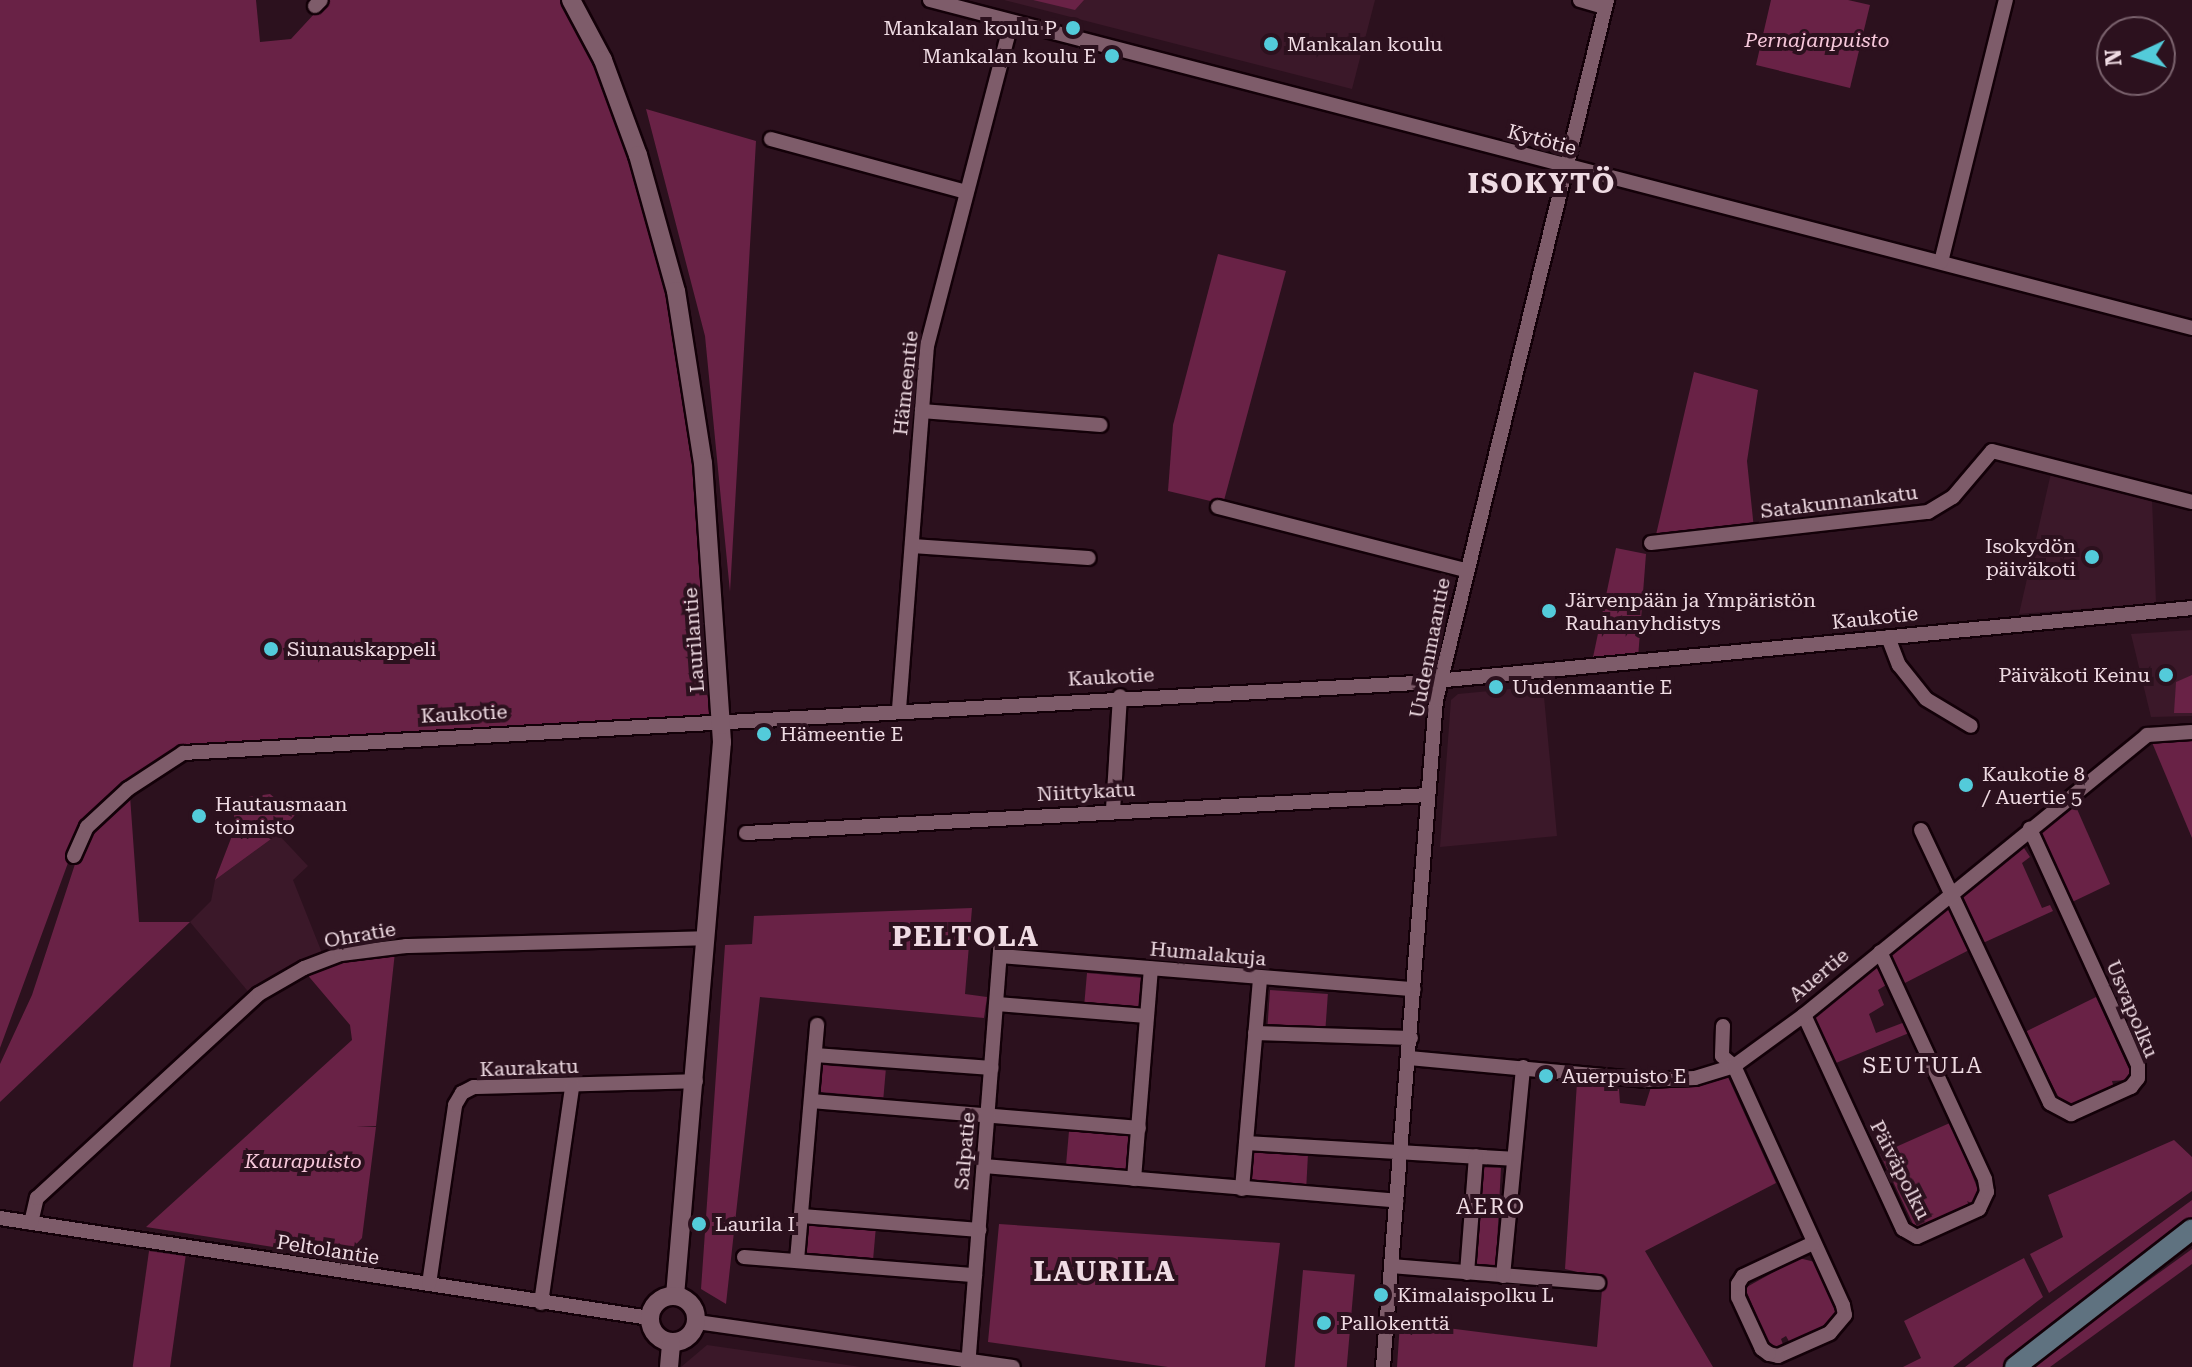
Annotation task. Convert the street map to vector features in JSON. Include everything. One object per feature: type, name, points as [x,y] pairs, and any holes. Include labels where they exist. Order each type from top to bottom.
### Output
[{"type":"main road","points":[[2015,1367],[2192,1229]]},
{"type":"main road","points":[[2108,1296],[2192,1241]]},
{"type":"street","name":"Laurilantie","points":[[571,0],[603,60],[638,155],[676,291],[703,463],[722,721],[696,1081],[675,1296]]},
{"type":"street","name":"Kytötie","points":[[930,0],[964,4],[1011,23],[2192,328]]},
{"type":"street","points":[[1580,0],[1606,3]]},
{"type":"street","points":[[1941,262],[2006,0]]},
{"type":"street","name":"Uudenmaantie","points":[[1383,1367],[1428,795],[1440,680],[1606,3]]},
{"type":"street","name":"Hämeentie","points":[[899,709],[927,346],[1011,23]]},
{"type":"street","points":[[771,139],[966,192]]},
{"type":"street","points":[[922,411],[1100,425]]},
{"type":"street","name":"Satakunnankatu","points":[[1651,543],[1928,512],[1962,489],[1992,451],[2192,502]]},
{"type":"street","points":[[1218,507],[1466,570]]},
{"type":"street","points":[[912,546],[1089,558]]},
{"type":"street","name":"Kaukotie","points":[[74,856],[87,827],[128,789],[183,753],[1120,696],[1440,680],[2192,608]]},
{"type":"street","points":[[1888,637],[1899,665],[1926,699],[1971,726]]},
{"type":"street","points":[[1113,810],[1120,696]]},
{"type":"street","name":"Auertie","points":[[1409,1058],[1644,1080],[1695,1078],[1734,1066],[1804,1015],[2147,735],[2192,732]]},
{"type":"street","name":"Niittykatu","points":[[746,833],[1113,810],[1428,795]]},
{"type":"street","name":"Usvapolku","points":[[1953,895],[2050,1103],[2071,1114],[2131,1087],[2138,1078],[2138,1065],[2030,829]]},
{"type":"street","points":[[1921,830],[1953,895]]},
{"type":"street","name":"Ohratie","points":[[31,1223],[37,1198],[259,994],[304,968],[341,954],[406,946],[707,938]]},
{"type":"street","name":"Salpatie","points":[[969,1364],[1001,938]]},
{"type":"street","name":"Päiväpolku","points":[[1804,1015],[1903,1229],[1917,1237],[1979,1209],[1987,1192],[1985,1179],[1880,952]]},
{"type":"street","name":"Humalakuja","points":[[1000,956],[1260,980],[1414,989]]},
{"type":"street","points":[[1134,1179],[1151,969]]},
{"type":"street","points":[[1242,1189],[1260,980]]},
{"type":"street","points":[[997,1004],[1147,1016]]},
{"type":"street","points":[[797,1260],[817,1025]]},
{"type":"street","points":[[1723,1026],[1722,1056],[1734,1066],[1813,1243],[1845,1315],[1830,1333],[1778,1356],[1769,1354],[1762,1349],[1738,1297],[1738,1284],[1743,1276],[1813,1243]]},
{"type":"street","points":[[1255,1033],[1411,1038]]},
{"type":"street","points":[[815,1055],[992,1068]]},
{"type":"street","points":[[1503,1276],[1523,1067]]},
{"type":"street","name":"Kaurakatu","points":[[429,1284],[455,1105],[462,1093],[474,1087],[572,1087],[696,1081]]},
{"type":"street","points":[[541,1303],[572,1087]]},
{"type":"street","points":[[812,1101],[1139,1128]]},
{"type":"street","points":[[1246,1143],[1513,1159]]},
{"type":"street","points":[[1467,1273],[1476,1156]]},
{"type":"street","points":[[984,1166],[1397,1201]]},
{"type":"street","points":[[802,1216],[979,1230]]},
{"type":"street","name":"Peltolantie","points":[[0,1218],[650,1318]]},
{"type":"street","points":[[744,1257],[975,1275]]},
{"type":"street","points":[[1392,1266],[1598,1283]]},
{"type":"street","points":[[675,1296],[688,1301],[697,1322],[685,1340],[671,1343],[656,1336],[650,1318],[658,1301],[675,1296]]},
{"type":"street","points":[[697,1322],[969,1364],[1013,1367]]},
{"type":"street","points":[[669,1367],[671,1343]]},
{"type":"shaded area","name":"Mankalan koulu","points":[[1004,0],[1375,0],[1352,89]]},
{"type":"shaded area","name":"Isokydön päiväkoti","points":[[2051,473],[2152,499],[2156,603],[2019,614]]},
{"type":"shaded area","name":"Päiväkoti Keinu","points":[[2192,630],[2192,716],[2151,717],[2131,634]]},
{"type":"shaded area","points":[[1543,686],[1557,836],[1440,847],[1451,700],[1458,694]]},
{"type":"shaded area","points":[[278,834],[308,866],[293,880],[324,958],[251,995],[190,922],[211,901],[215,880]]},
{"type":"shaded area","points":[[707,1345],[861,1367],[681,1367]]},
{"type":"green space","points":[[0,0],[256,0],[260,42],[291,39],[327,0],[571,0],[603,60],[676,291],[722,721],[183,753],[128,789],[72,852],[0,1048]]},
{"type":"green space","points":[[1033,0],[1084,0],[1075,10]]},
{"type":"green space","name":"Pernajanpuisto","points":[[1771,0],[1848,0],[1870,5],[1850,88],[1756,65]]},
{"type":"green space","points":[[646,109],[756,141],[730,592],[705,336]]},
{"type":"green space","points":[[1218,254],[1286,271],[1223,504],[1168,491],[1173,425]]},
{"type":"green space","points":[[1694,372],[1758,390],[1747,461],[1754,529],[1655,539]]},
{"type":"green space","points":[[1616,548],[1646,554],[1638,658],[1592,662]]},
{"type":"green space","points":[[2192,675],[2192,713],[2174,713],[2176,682]]},
{"type":"green space","points":[[2151,740],[2192,741],[2192,838]]},
{"type":"green space","points":[[270,794],[295,815],[278,834],[215,880],[235,828],[233,799]]},
{"type":"green space","points":[[130,796],[139,922],[190,922],[0,1102],[0,1064],[32,995],[77,858],[91,830]]},
{"type":"green space","points":[[2073,800],[2110,884],[2068,904],[2033,829]]},
{"type":"green space","points":[[2020,842],[2030,857],[2022,863],[2042,908],[2050,905],[2053,911],[1983,943],[1958,894]]},
{"type":"green space","points":[[1943,905],[1952,905],[1971,949],[1903,984],[1888,954]]},
{"type":"green space","points":[[972,908],[965,994],[987,997],[984,1018],[760,997],[726,1304],[701,1289],[725,945],[752,944],[754,916]]},
{"type":"green space","name":"Kaurapuisto","points":[[395,952],[376,1126],[356,1126],[376,1127],[362,1238],[343,1258],[146,1227],[352,1040],[350,1025],[305,972],[342,959]]},
{"type":"green space","points":[[1878,962],[1886,985],[1878,990],[1884,1005],[1869,1014],[1876,1033],[1905,1022],[1909,1033],[1836,1063],[1813,1014]]},
{"type":"green space","points":[[1087,973],[1141,978],[1138,1008],[1084,1003]]},
{"type":"green space","points":[[1270,990],[1328,994],[1325,1028],[1268,1024]]},
{"type":"green space","points":[[2096,997],[2130,1071],[2127,1080],[2112,1081],[2114,1088],[2077,1106],[2062,1104],[2025,1032]]},
{"type":"green space","points":[[823,1065],[886,1070],[883,1097],[821,1092]]},
{"type":"green space","points":[[1727,1075],[1776,1183],[1645,1251],[1713,1367],[1397,1367],[1400,1322],[1597,1347],[1603,1278],[1565,1269],[1577,1082],[1619,1089],[1620,1103],[1645,1106],[1651,1087],[1695,1086]]},
{"type":"green space","points":[[1952,1122],[1981,1198],[1975,1205],[1967,1201],[1971,1209],[1921,1228],[1913,1224],[1880,1154]]},
{"type":"green space","points":[[1069,1131],[1129,1136],[1126,1170],[1066,1165]]},
{"type":"green space","points":[[2174,1140],[2192,1157],[2192,1191],[2049,1293],[2030,1254],[2063,1237],[2048,1195]]},
{"type":"green space","points":[[1251,1152],[1308,1155],[1306,1187],[1249,1184]]},
{"type":"green space","points":[[1480,1167],[1501,1168],[1496,1265],[1475,1264]]},
{"type":"green space","points":[[2192,1200],[2192,1219],[2004,1367],[1965,1367]]},
{"type":"green space","points":[[807,1223],[876,1229],[873,1259],[804,1253]]},
{"type":"green space","points":[[999,1224],[1280,1243],[1265,1367],[1168,1367],[988,1342]]},
{"type":"green space","points":[[2192,1249],[2192,1264],[2050,1367],[2029,1367]]},
{"type":"green space","points":[[149,1251],[186,1256],[170,1367],[133,1367]]},
{"type":"green space","points":[[1799,1258],[1815,1262],[1838,1308],[1838,1320],[1791,1345],[1786,1336],[1781,1339],[1784,1347],[1769,1345],[1745,1288]]},
{"type":"green space","points":[[2024,1258],[2043,1297],[1953,1367],[1903,1367],[1921,1358],[1904,1321]]},
{"type":"green space","name":"Pallokenttä","points":[[1303,1270],[1355,1275],[1347,1367],[1295,1367]]},
{"type":"place","name":"Mankalan koulu P","points":[[1073,28]]},
{"type":"place","name":"Mankalan koulu","points":[[1271,44]]},
{"type":"place","name":"Mankalan koulu E","points":[[1112,56]]},
{"type":"place","name":"Isokydön päiväkoti","points":[[2092,557]]},
{"type":"place","name":"Järvenpään ja Ympäristön Rauhanyhdistys","points":[[1549,611]]},
{"type":"place","name":"Siunauskappeli","points":[[271,649]]},
{"type":"place","name":"Päiväkoti Keinu","points":[[2166,675]]},
{"type":"place","name":"Uudenmaantie E","points":[[1496,687]]},
{"type":"place","name":"Hämeentie E","points":[[764,734]]},
{"type":"place","name":"Kaukotie 8 / Auertie 5","points":[[1966,785]]},
{"type":"place","name":"Hautausmaan toimisto","points":[[199,816]]},
{"type":"place","name":"Auerpuisto E","points":[[1546,1076]]},
{"type":"place","name":"Laurila I","points":[[699,1224]]},
{"type":"place","name":"Kimalaispolku L","points":[[1381,1295]]},
{"type":"place","name":"Pallokenttä","points":[[1324,1323]]},
{"type":"district","name":"ISOKYTÖ","points":[[1542,184]]},
{"type":"district","name":"PELTOLA","points":[[966,937]]},
{"type":"district","name":"SEUTULA","points":[[1923,1066]]},
{"type":"district","name":"AERO","points":[[1491,1207]]},
{"type":"district","name":"LAURILA","points":[[1105,1272]]}]
